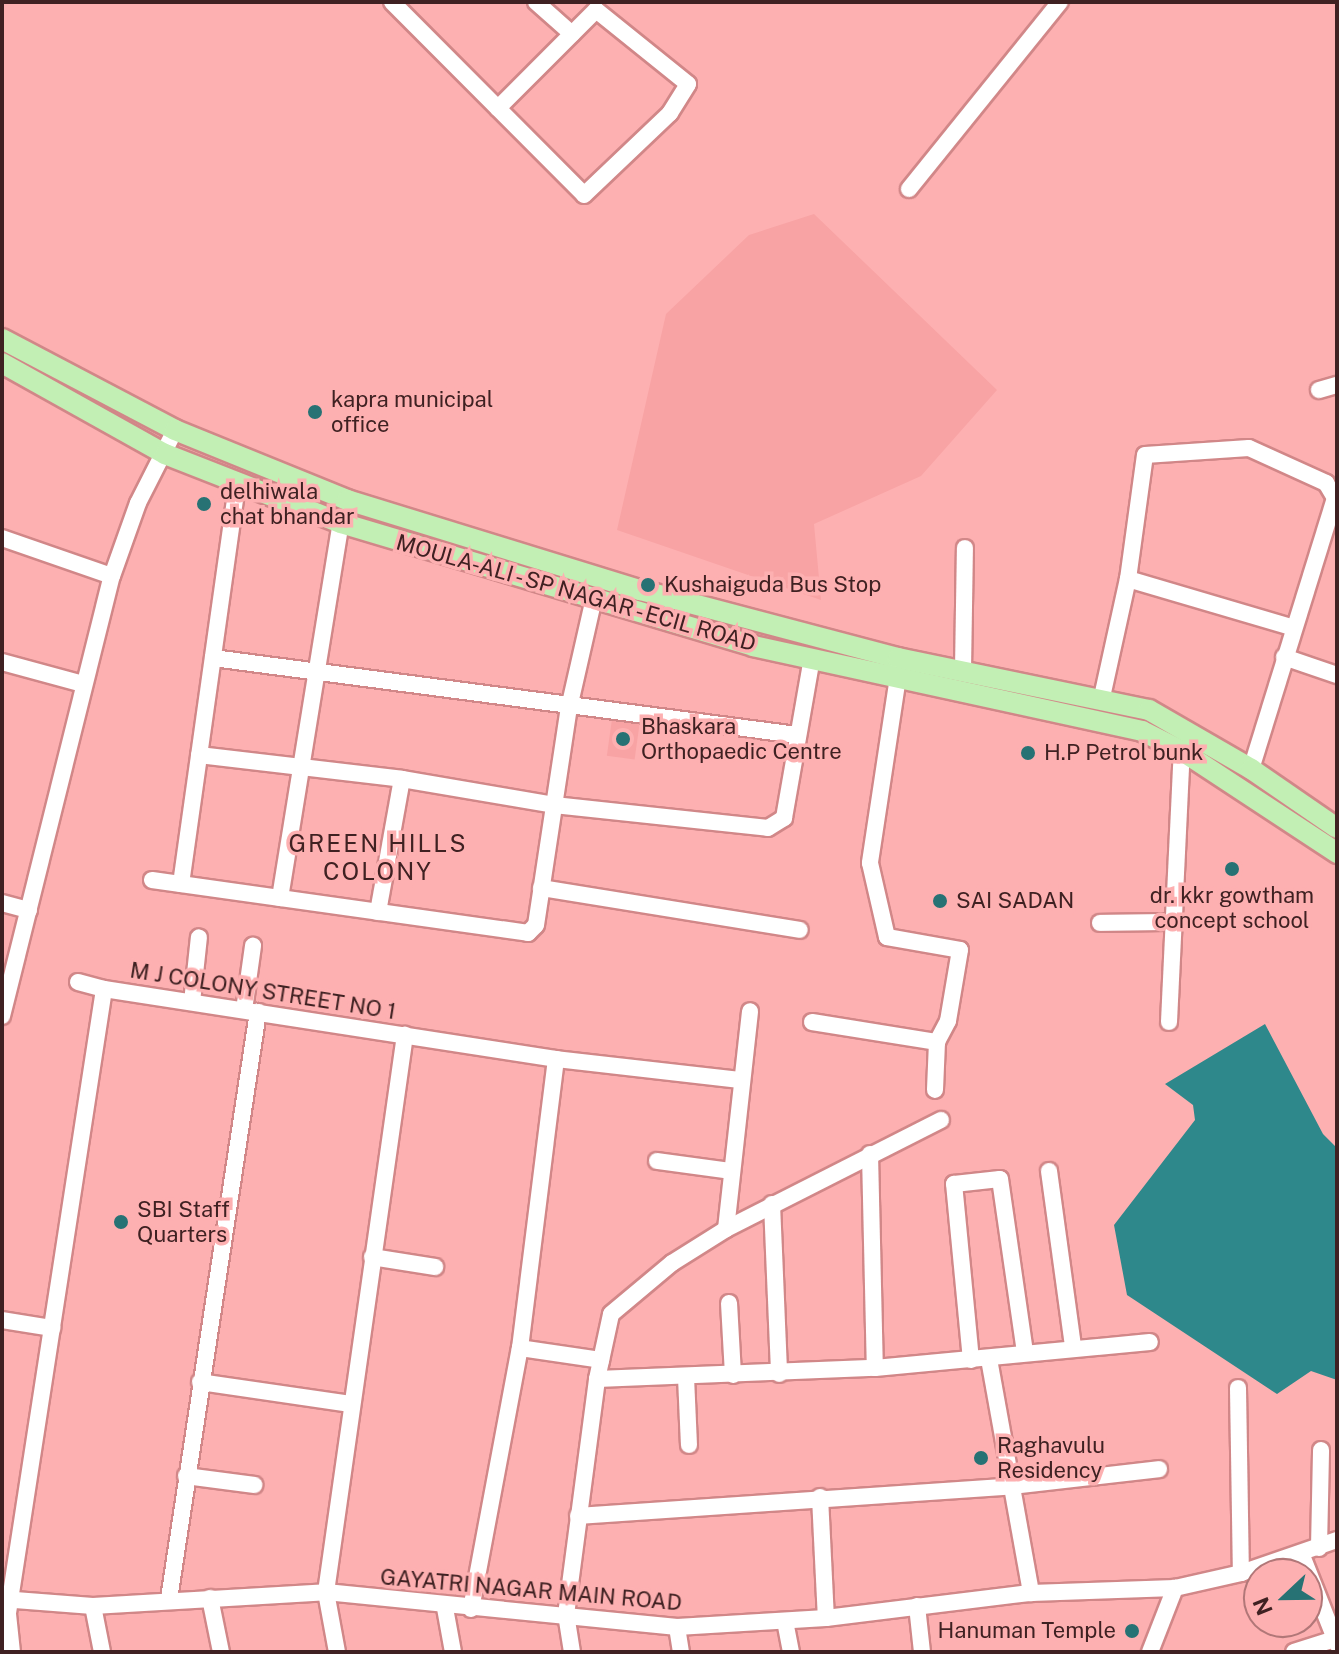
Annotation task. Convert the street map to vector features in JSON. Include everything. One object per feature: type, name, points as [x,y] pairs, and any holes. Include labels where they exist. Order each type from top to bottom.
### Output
[{"type":"main road","name":"MOULA-ALI - SP NAGAR - ECIL ROAD","points":[[2,339],[175,430],[347,500],[640,590],[963,670],[1102,697],[1149,710],[1251,769],[1337,828]]},
{"type":"main road","name":"MOULA-ALI - SP NAGAR - ECIL ROAD","points":[[2,363],[165,454],[237,485],[341,523],[593,602],[812,658],[1123,724],[1182,751],[1337,853]]},
{"type":"street","points":[[392,2],[584,195],[670,113],[688,84],[596,10],[498,108]]},
{"type":"street","points":[[536,2],[572,34]]},
{"type":"street","points":[[909,189],[1060,2]]},
{"type":"street","points":[[1319,390],[1337,385]]},
{"type":"street","points":[[2,1016],[112,576],[138,503],[175,430]]},
{"type":"street","points":[[1102,697],[1128,579],[1145,455],[1249,448],[1326,483],[1335,498],[1251,769]]},
{"type":"street","points":[[181,884],[237,485]]},
{"type":"street","points":[[280,898],[341,523]]},
{"type":"street","points":[[2,538],[112,576]]},
{"type":"street","points":[[963,670],[965,548]]},
{"type":"street","points":[[1128,579],[1294,628]]},
{"type":"street","points":[[152,880],[522,935],[536,925],[569,708],[593,602]]},
{"type":"street","points":[[1284,657],[1337,675]]},
{"type":"street","points":[[213,658],[316,669],[569,708],[797,735]]},
{"type":"street","points":[[199,755],[402,779],[554,805],[768,828],[784,818],[812,658]]},
{"type":"street","points":[[2,662],[83,684]]},
{"type":"street","points":[[898,677],[870,863],[887,937],[960,950],[948,1021],[937,1042],[935,1090]]},
{"type":"street","points":[[1169,1022],[1182,751]]},
{"type":"street","points":[[378,912],[402,779]]},
{"type":"street","points":[[541,888],[800,930]]},
{"type":"street","points":[[2,903],[29,910]]},
{"type":"street","points":[[1100,923],[1176,922]]},
{"type":"street","points":[[192,1002],[199,937]]},
{"type":"street","points":[[169,1599],[251,1011],[253,946]]},
{"type":"street","points":[[78,982],[104,989]]},
{"type":"street","name":"M J COLONY STREET NO 1","points":[[12,1652],[6,1599],[52,1328],[104,989],[556,1059],[741,1080]]},
{"type":"street","points":[[726,1229],[750,1011]]},
{"type":"street","points":[[812,1022],[937,1042]]},
{"type":"street","points":[[337,1652],[326,1592],[405,1035]]},
{"type":"street","points":[[471,1609],[520,1348],[556,1059]]},
{"type":"street","points":[[572,1652],[566,1615],[597,1379],[611,1314],[672,1263],[726,1229],[941,1120]]},
{"type":"street","points":[[870,1154],[875,1368]]},
{"type":"street","points":[[657,1161],[731,1171]]},
{"type":"street","points":[[1049,1171],[1073,1347]]},
{"type":"street","points":[[971,1360],[954,1184],[1000,1179],[1025,1352]]},
{"type":"street","points":[[772,1204],[779,1374]]},
{"type":"street","points":[[372,1257],[435,1267]]},
{"type":"street","points":[[729,1303],[733,1375]]},
{"type":"street","points":[[2,1320],[52,1328]]},
{"type":"street","points":[[597,1379],[875,1368],[1150,1342]]},
{"type":"street","points":[[520,1348],[601,1360]]},
{"type":"street","points":[[989,1359],[1031,1593]]},
{"type":"street","points":[[686,1377],[689,1445]]},
{"type":"street","points":[[200,1382],[351,1404]]},
{"type":"street","points":[[1238,1388],[1241,1573]]},
{"type":"street","points":[[1319,1548],[1321,1450]]},
{"type":"street","points":[[578,1516],[1013,1486],[1159,1469]]},
{"type":"street","points":[[186,1476],[254,1485]]},
{"type":"street","points":[[820,1497],[826,1618]]},
{"type":"street","name":"GAYATRI NAGAR MAIN ROAD","points":[[6,1599],[93,1606],[169,1599],[326,1592],[445,1608],[566,1615],[677,1627],[826,1618],[1031,1593],[1175,1588],[1241,1573],[1337,1540]]},
{"type":"street","points":[[1294,1652],[1336,1642],[1301,1553]]},
{"type":"street","points":[[1150,1652],[1175,1588]]},
{"type":"street","points":[[210,1598],[221,1652]]},
{"type":"street","points":[[93,1606],[102,1652]]},
{"type":"street","points":[[917,1606],[922,1652]]},
{"type":"street","points":[[445,1608],[453,1652]]},
{"type":"street","points":[[785,1621],[791,1652]]},
{"type":"street","points":[[677,1627],[681,1652]]},
{"type":"shaded area","points":[[814,214],[997,390],[921,476],[814,524],[821,600],[617,530],[666,314],[749,235]]},
{"type":"shaded area","name":"Bhaskara Orthopaedic Centre","points":[[612,719],[640,723],[635,760],[607,756]]},
{"type":"water","points":[[1265,1024],[1323,1134],[1337,1148],[1337,1380],[1311,1371],[1277,1394],[1127,1295],[1114,1225],[1195,1120],[1193,1105],[1165,1084]]},
{"type":"place","name":"kapra municipal office","points":[[315,412]]},
{"type":"place","name":"delhiwala chat bhandar","points":[[204,504]]},
{"type":"place","name":"Kushaiguda Bus Stop","points":[[648,585]]},
{"type":"place","name":"Bhaskara Orthopaedic Centre","points":[[623,739]]},
{"type":"place","name":"H.P Petrol bunk","points":[[1028,753]]},
{"type":"place","name":"dr. kkr gowtham concept school","points":[[1232,869]]},
{"type":"place","name":"SAI SADAN","points":[[940,901]]},
{"type":"place","name":"SBI Staff Quarters","points":[[121,1222]]},
{"type":"place","name":"Raghavulu Residency","points":[[981,1458]]},
{"type":"place","name":"Hanuman Temple","points":[[1132,1631]]},
{"type":"district","name":"GREEN HILLS COLONY","points":[[378,858]]}]
